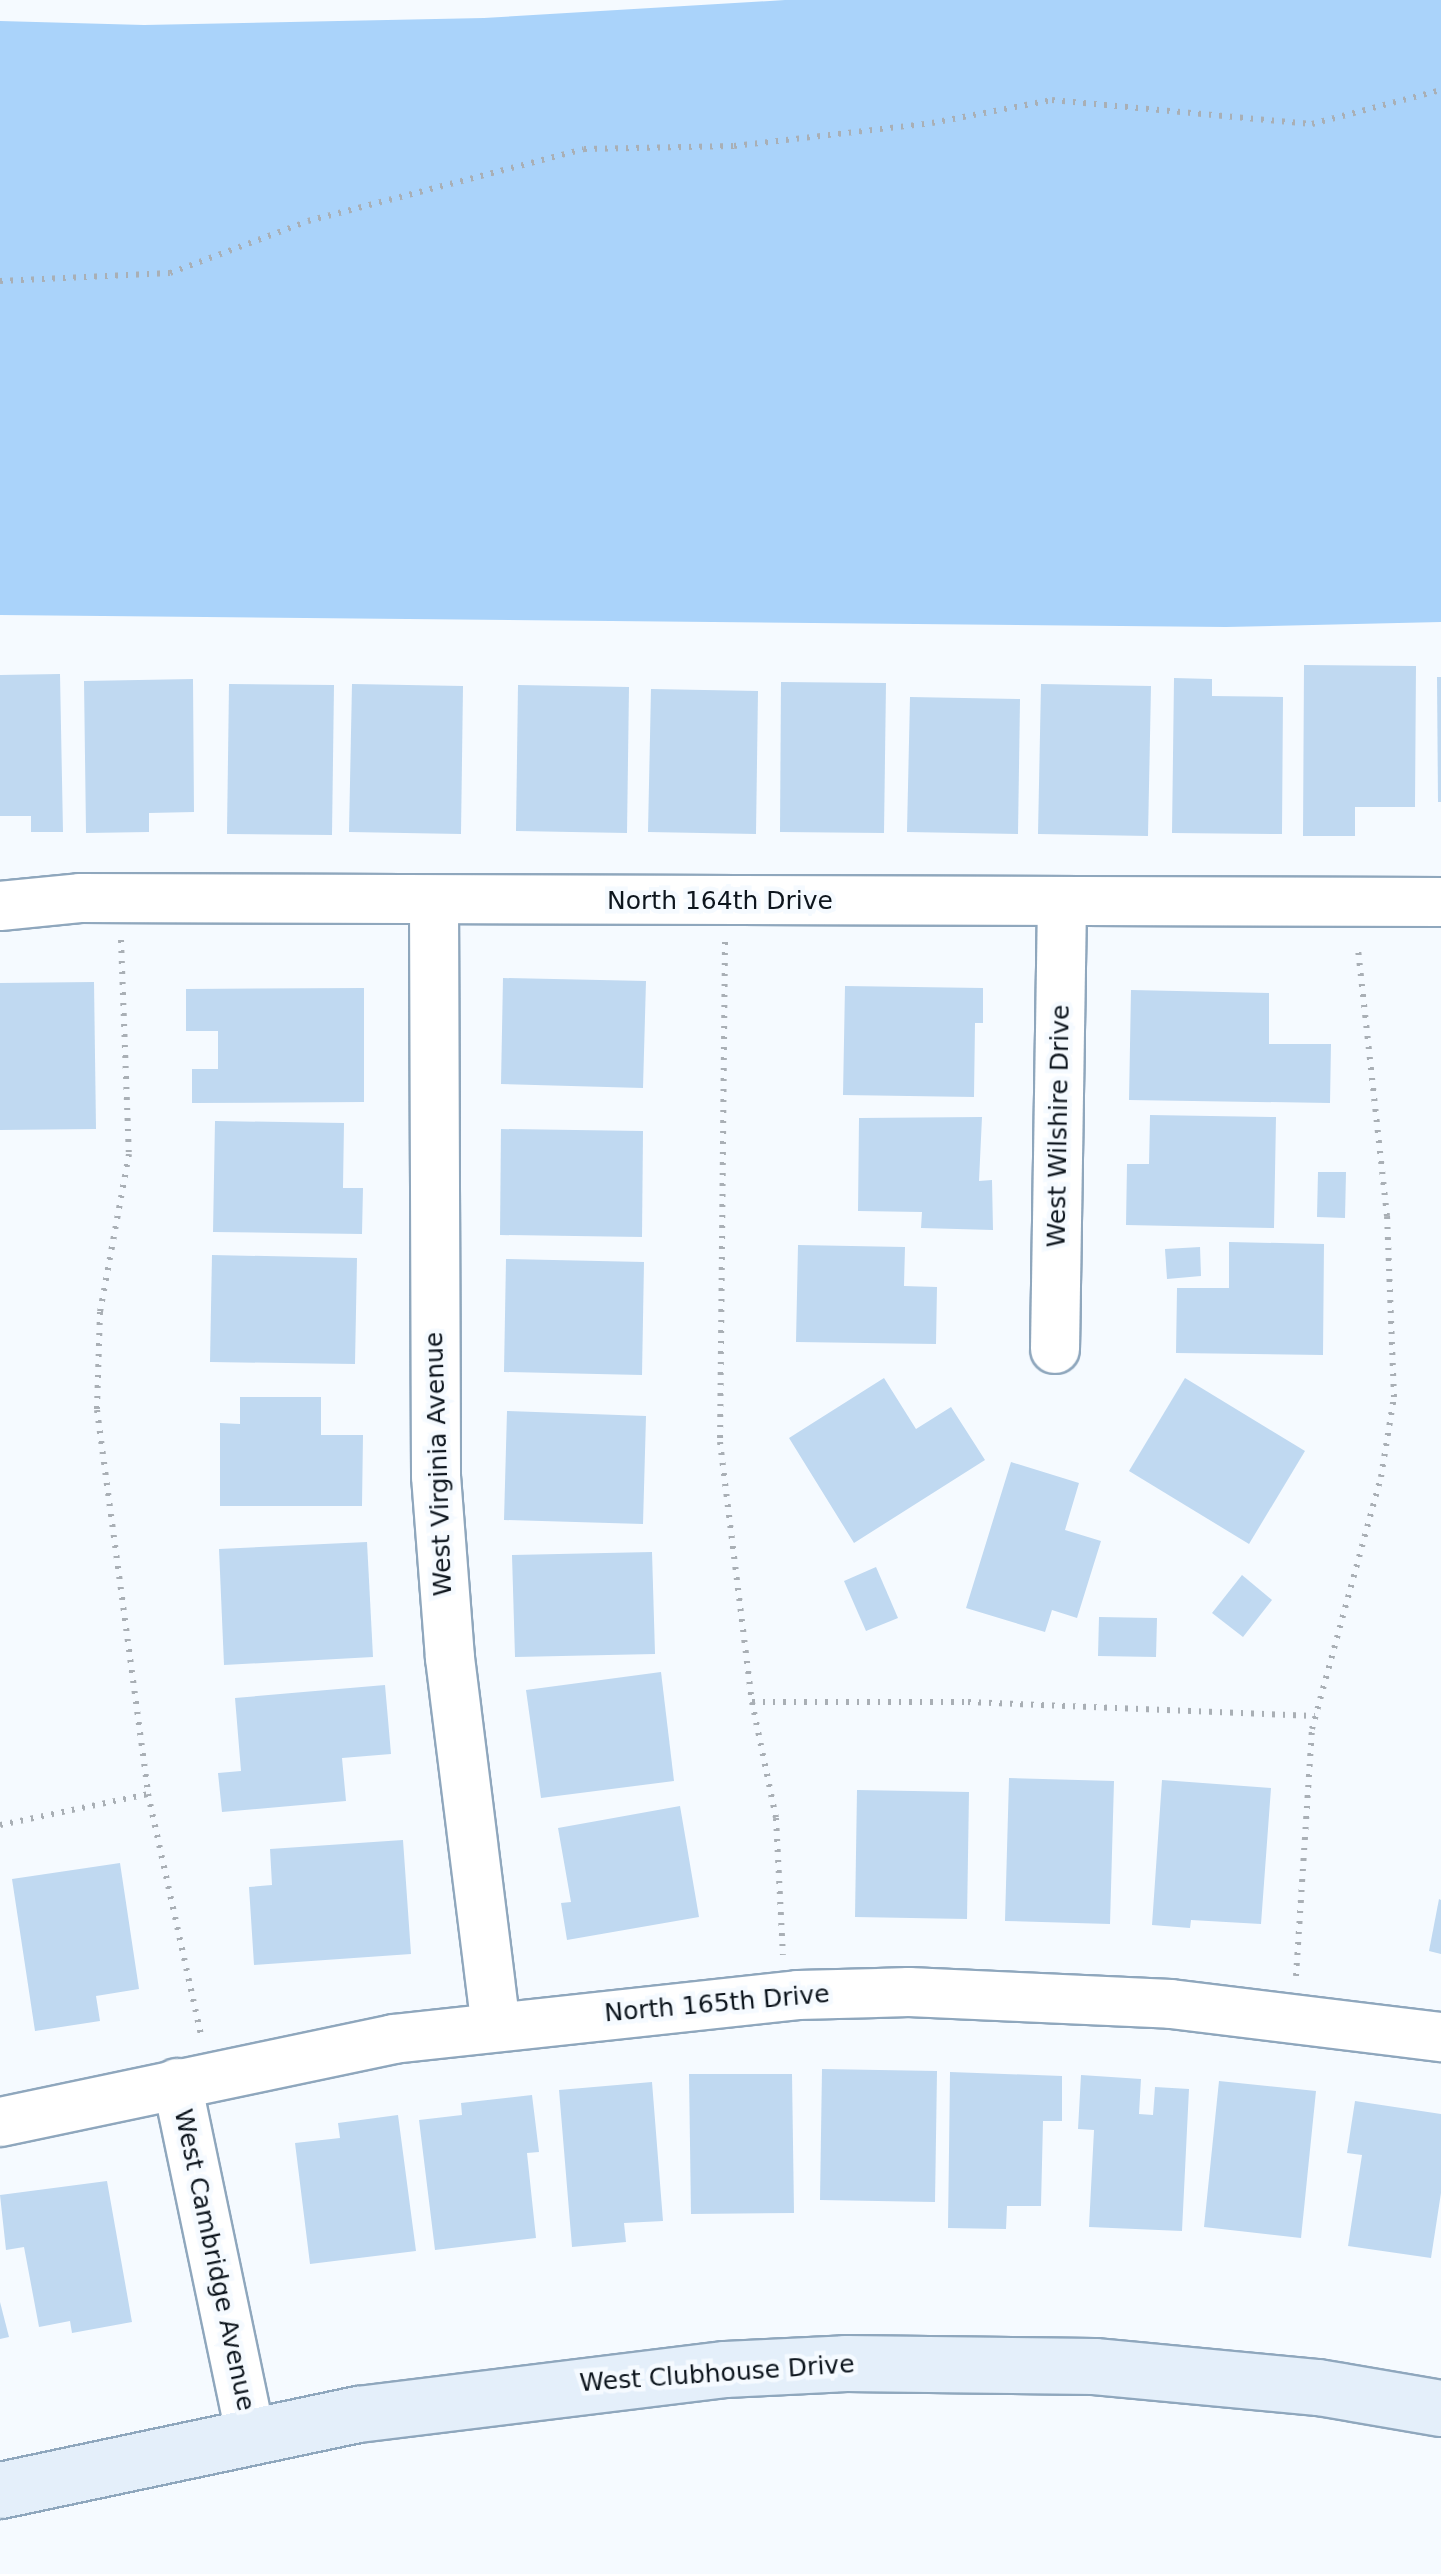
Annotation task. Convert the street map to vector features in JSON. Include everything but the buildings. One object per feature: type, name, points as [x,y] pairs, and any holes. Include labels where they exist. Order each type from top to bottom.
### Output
[{"type":"street","name":"North 164th Drive","points":[[0,906],[122,898],[1441,902]]},
{"type":"street","name":"West Virginia Avenue","points":[[434,900],[436,1476],[450,1658],[496,2025]]},
{"type":"street","name":"West Wilshire Drive","points":[[1055,1349],[1062,903]]},
{"type":"street","name":"North 165th Drive","points":[[0,2122],[195,2079],[496,2025],[784,1996],[1019,1996],[1296,2018],[1441,2037]]},
{"type":"street","name":"West Cambridge Avenue","points":[[195,2079],[251,2437]]},
{"type":"street","name":"West Clubhouse Drive","points":[[0,2490],[251,2437],[522,2391],[846,2363],[1094,2366],[1318,2387],[1441,2408]]},
{"type":"path","points":[[0,281],[170,273],[308,221],[584,149],[734,146],[932,123],[1052,100],[1312,124],[1441,90]]},
{"type":"path","points":[[122,898],[129,1154],[100,1312],[97,1410],[148,1794],[195,2079]]},
{"type":"path","points":[[724,901],[720,1442],[752,1702],[776,1818],[784,1996]]},
{"type":"path","points":[[1296,2018],[1315,1716],[1381,1477],[1394,1397],[1394,1312],[1365,1049],[1357,902]]},
{"type":"path","points":[[752,1702],[968,1702],[1315,1716]]},
{"type":"path","points":[[0,1824],[148,1794]]},
{"type":"shaded area","points":[[785,0],[1441,0],[1441,622],[1226,627],[0,615],[0,21],[144,25],[484,18]]}]
